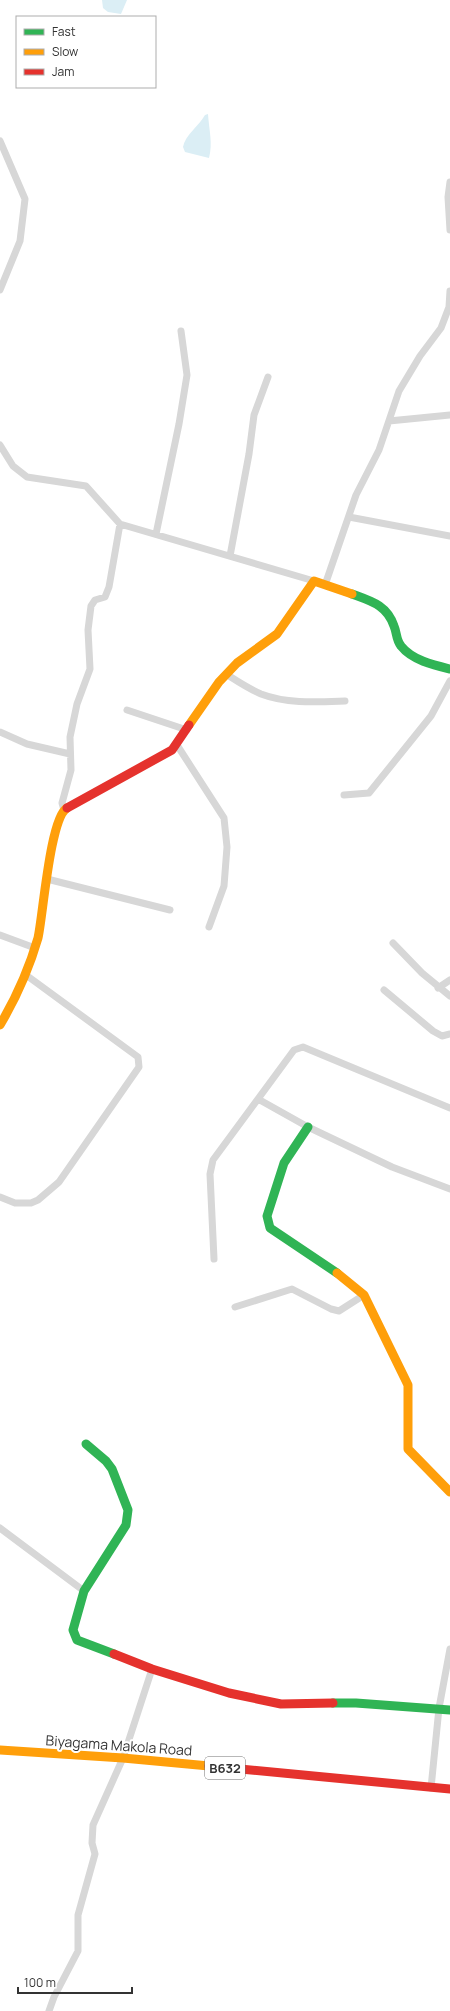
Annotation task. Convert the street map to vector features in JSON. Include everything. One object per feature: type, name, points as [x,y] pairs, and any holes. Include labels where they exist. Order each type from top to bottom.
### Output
[{"type":"street","points":[[0,141],[26,199],[20,241],[0,290]]},
{"type":"street","points":[[450,182],[448,197],[450,230]]},
{"type":"street","points":[[325,585],[356,495],[379,450],[399,391],[420,356],[441,328],[449,307],[450,291]]},
{"type":"street","points":[[156,534],[179,424],[187,375],[181,331]]},
{"type":"street","points":[[230,556],[249,454],[254,415],[268,376]]},
{"type":"street","points":[[388,421],[450,415]]},
{"type":"street","points":[[0,446],[13,466],[27,477],[86,486],[120,524],[314,581],[365,597],[378,603],[386,609],[391,619],[397,640],[403,646],[421,660],[450,669]]},
{"type":"street","points":[[349,517],[450,536]]},
{"type":"street","points":[[0,1025],[26,975],[41,924],[53,848],[64,810],[62,803],[71,770],[70,737],[77,704],[90,669],[88,630],[91,606],[95,600],[106,597],[120,524]]},
{"type":"street","points":[[64,810],[165,754],[177,745],[212,691],[226,674],[277,634],[314,581]]},
{"type":"street","points":[[226,674],[248,687],[274,698],[305,702],[345,701]]},
{"type":"street","points":[[344,795],[368,793],[431,716],[450,681]]},
{"type":"street","points":[[127,710],[187,730]]},
{"type":"street","points":[[0,732],[27,744],[70,754]]},
{"type":"street","points":[[177,745],[224,818],[227,847],[224,886],[209,927]]},
{"type":"street","points":[[47,880],[170,910]]},
{"type":"street","points":[[0,935],[35,948]]},
{"type":"street","points":[[393,943],[438,988],[450,996]]},
{"type":"street","points":[[0,1197],[15,1203],[31,1203],[38,1200],[59,1182],[139,1067],[138,1057],[26,975]]},
{"type":"street","points":[[438,988],[450,980]]},
{"type":"street","points":[[384,990],[433,1031],[442,1036],[450,1034]]},
{"type":"street","points":[[214,1258],[210,1174],[213,1160],[294,1050],[303,1047],[450,1108]]},
{"type":"street","points":[[258,1099],[308,1127],[392,1168],[450,1189]]},
{"type":"street","points":[[308,1127],[284,1163],[272,1196],[267,1216],[270,1228],[302,1251],[335,1271],[364,1295],[408,1385],[408,1449],[450,1492]]},
{"type":"street","points":[[235,1307],[292,1289],[331,1309],[339,1311],[364,1295]]},
{"type":"street","points":[[86,1444],[106,1461],[112,1469],[128,1510],[126,1525],[84,1591],[73,1630],[77,1640],[152,1670],[229,1693],[281,1704],[356,1703],[450,1710]]},
{"type":"street","points":[[1,1530],[84,1591]]},
{"type":"street","points":[[431,1788],[439,1708],[450,1649]]},
{"type":"street","points":[[49,2011],[54,1997],[78,1951],[78,1915],[95,1854],[92,1842],[93,1825],[123,1758],[152,1670]]},
{"type":"street","name":"Biyagama Makola Road","points":[[0,1750],[123,1758],[450,1790]]},
{"type":"shaded area","points":[[102,0],[127,0],[121,14],[108,12],[103,8]]},
{"type":"shaded area","points":[[208,114],[211,142],[209,158],[185,152],[183,147],[186,138],[205,115]]},
{"type":"traffic: fast","points":[[352,594],[366,599],[383,608],[391,619],[399,644],[411,655],[430,664],[450,669]]},
{"type":"traffic: fast","points":[[308,1127],[284,1163],[267,1216],[270,1228],[337,1273]]},
{"type":"traffic: fast","points":[[86,1444],[106,1461],[112,1469],[128,1510],[126,1525],[84,1591],[73,1630],[77,1640],[114,1654]]},
{"type":"traffic: fast","points":[[333,1703],[356,1703],[450,1710]]},
{"type":"traffic: slow","points":[[189,725],[219,682],[237,663],[277,634],[314,581],[352,594]]},
{"type":"traffic: slow","points":[[0,1025],[22,983],[31,961],[38,938],[48,868],[56,829],[61,816],[67,808]]},
{"type":"traffic: slow","points":[[337,1273],[364,1295],[408,1385],[408,1449],[450,1492]]},
{"type":"traffic: slow","points":[[0,1750],[123,1758],[209,1766]]},
{"type":"traffic: jam","points":[[67,808],[172,750],[189,725]]},
{"type":"traffic: jam","points":[[114,1654],[152,1669],[229,1693],[281,1704],[333,1703]]},
{"type":"traffic: jam","points":[[209,1766],[450,1789]]}]
